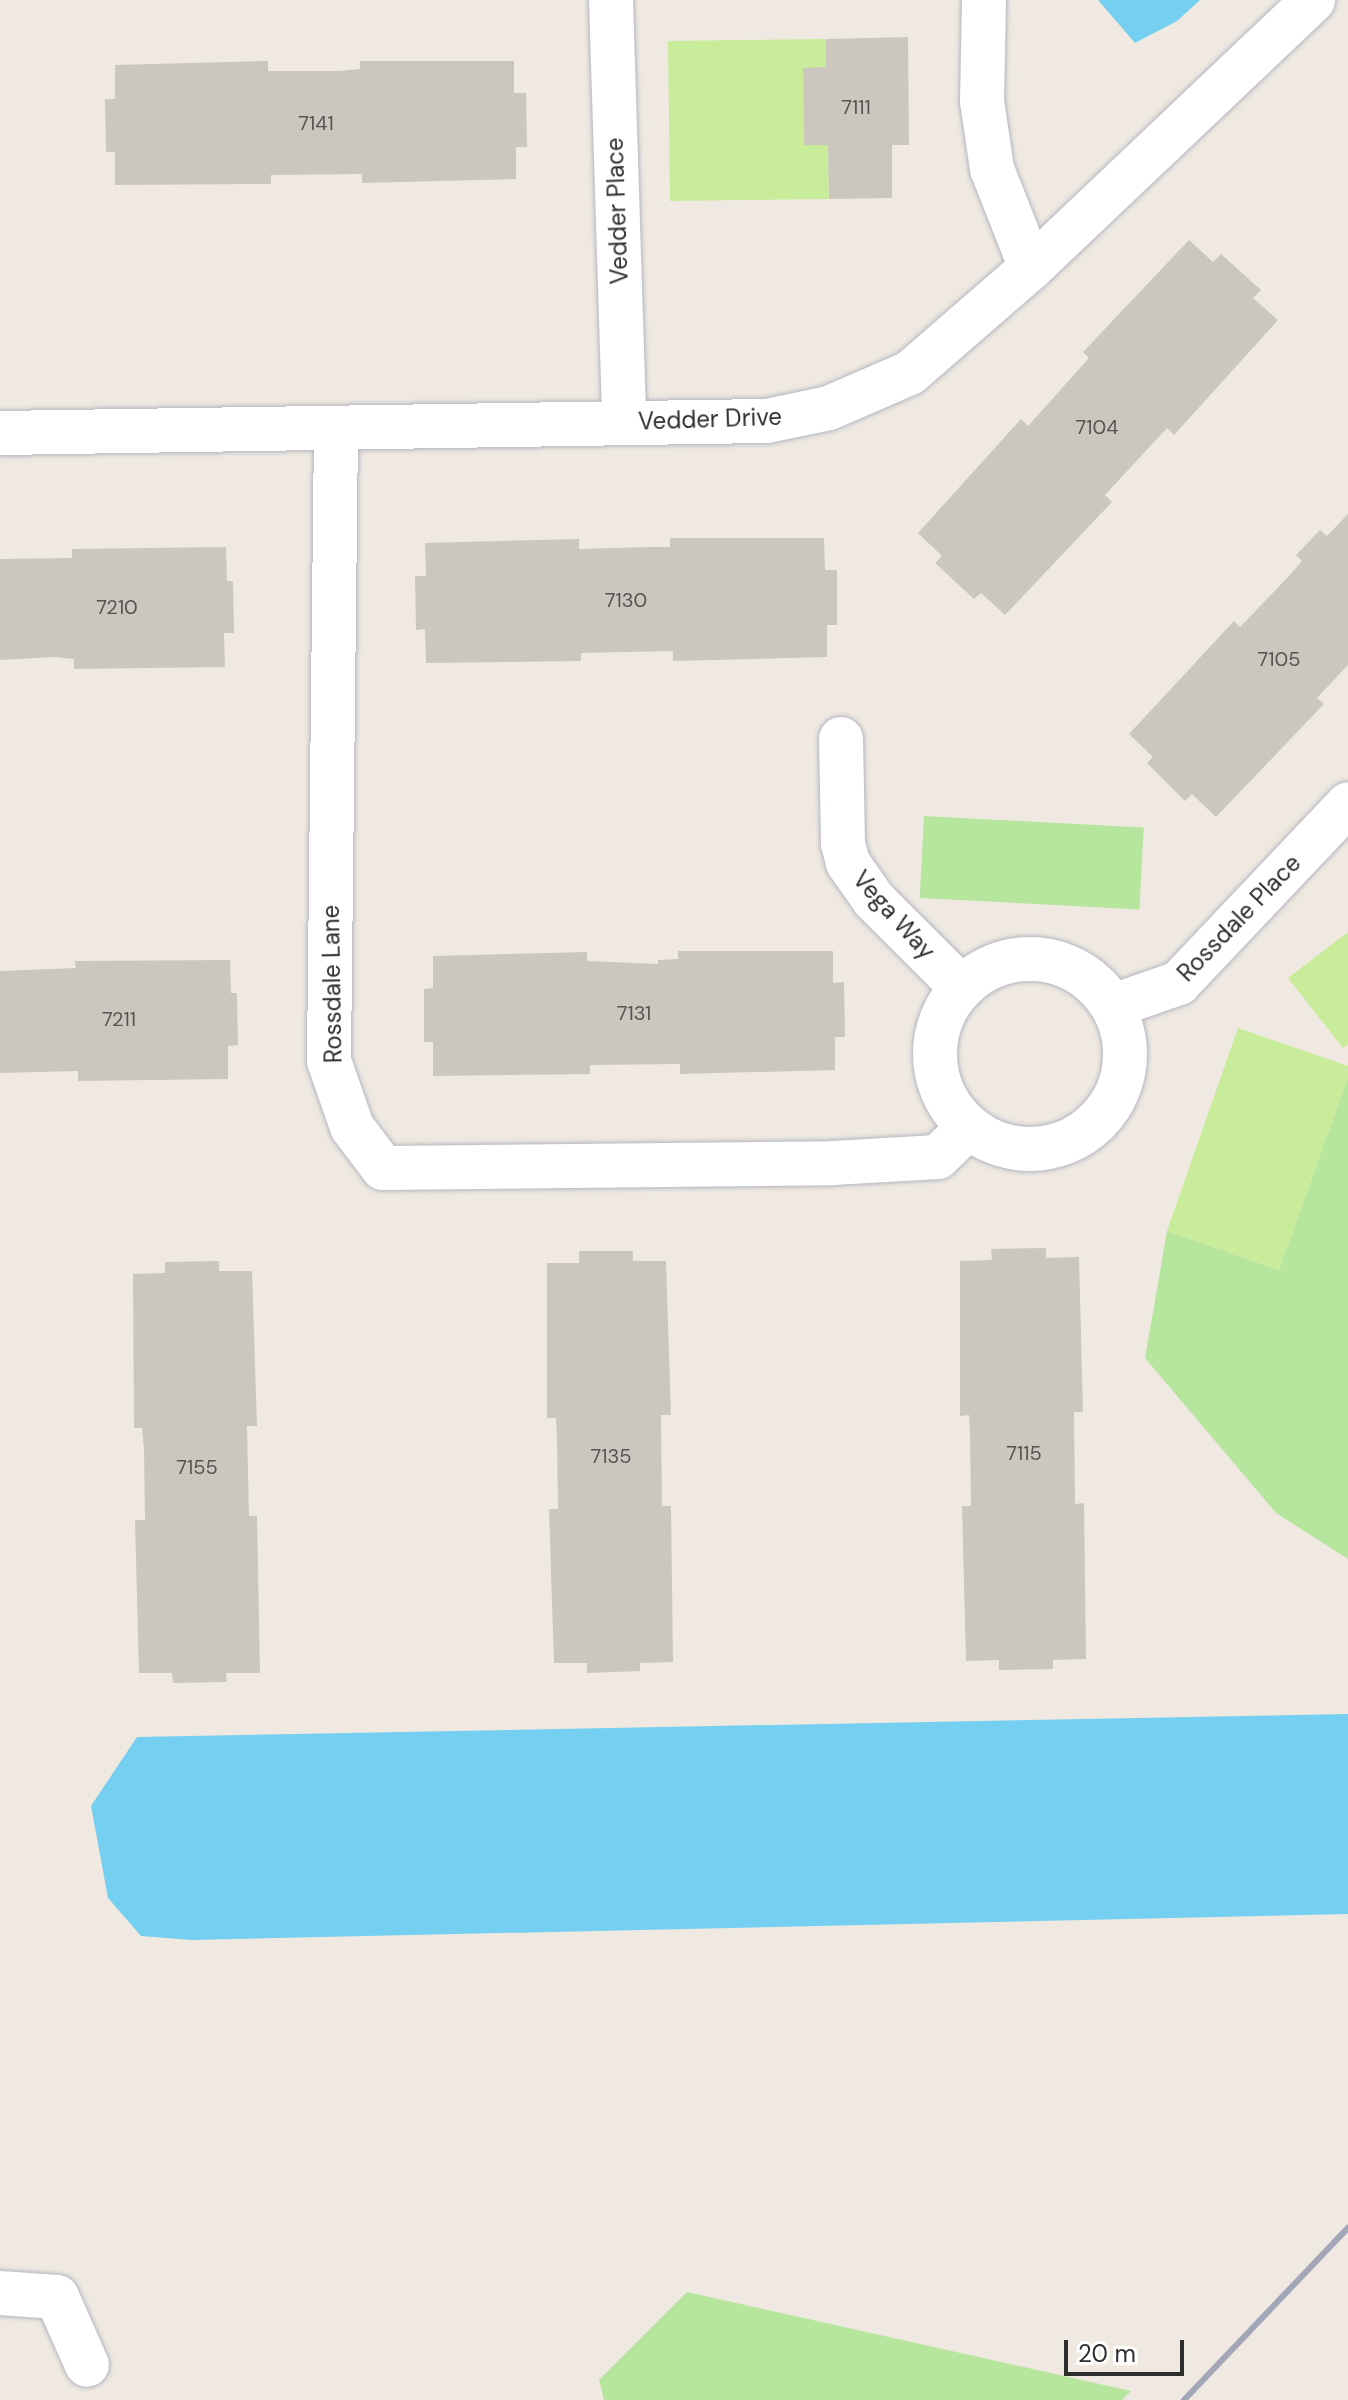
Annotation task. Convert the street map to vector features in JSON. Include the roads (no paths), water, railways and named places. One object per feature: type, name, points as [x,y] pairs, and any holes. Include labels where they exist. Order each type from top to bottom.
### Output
[{"type":"street","name":"Vedder Place","points":[[611,0],[624,422]]},
{"type":"street","points":[[984,0],[982,101],[992,169],[1031,268]]},
{"type":"street","name":"Vedder Drive","points":[[0,433],[767,421],[829,408],[910,373],[1031,268],[1313,0]]},
{"type":"street","name":"Rossdale Lane","points":[[336,430],[329,1061],[352,1127],[383,1168],[833,1163],[938,1157],[968,1128]]},
{"type":"street","name":"Vega Way","points":[[841,739],[843,844],[848,863],[874,900],[961,987]]},
{"type":"street","name":"Rossdale Place","points":[[1113,1006],[1179,983],[1348,804]]},
{"type":"street","points":[[1042,959],[1070,967],[1095,983],[1113,1006],[1124,1034],[1126,1063],[1118,1092],[1103,1117],[1080,1137],[1052,1148],[1022,1150],[993,1143],[968,1128],[948,1104],[936,1075],[934,1043],[943,1013],[961,987],[985,969],[1013,960],[1042,959]]},
{"type":"street","points":[[0,2293],[57,2297],[87,2365]]},
{"type":"water","points":[[1098,0],[1200,0],[1177,21],[1135,43]]},
{"type":"water","points":[[1348,1714],[1348,1914],[192,1940],[141,1936],[108,1898],[91,1806],[137,1737]]},
{"type":"railway","points":[[1184,2400],[1348,2228]]}]
